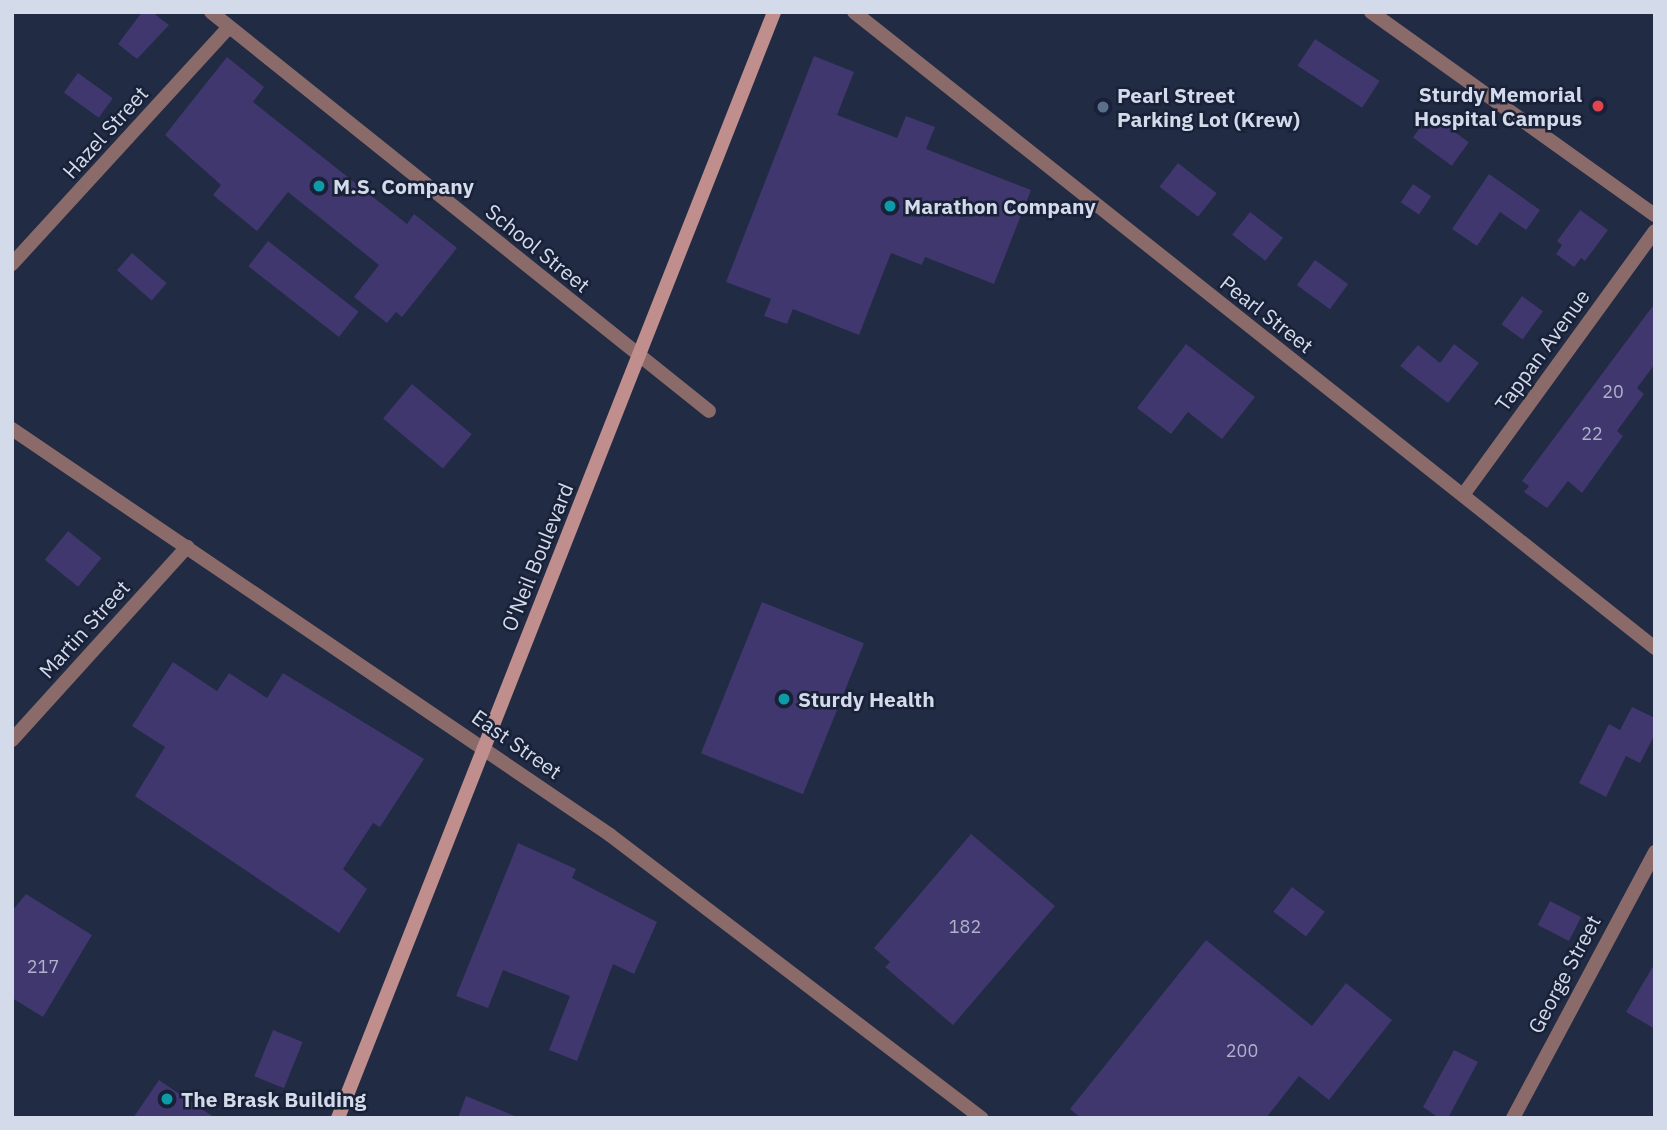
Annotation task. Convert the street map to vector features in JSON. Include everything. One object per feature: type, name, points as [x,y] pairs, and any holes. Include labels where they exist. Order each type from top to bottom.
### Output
[{"type":"main road","name":"O'Neil Boulevard","points":[[338,1118],[775,12]]},
{"type":"street","name":"School Street","points":[[211,12],[709,411]]},
{"type":"street","name":"Pearl Street","points":[[854,12],[1655,648]]},
{"type":"street","points":[[1371,12],[1655,215]]},
{"type":"street","name":"Hazel Street","points":[[12,264],[229,27]]},
{"type":"street","name":"Tappan Avenue","points":[[1463,495],[1655,231]]},
{"type":"street","name":"East Street","points":[[12,429],[485,746],[721,916],[981,1118]]},
{"type":"street","name":"Martin Street","points":[[12,740],[187,547]]},
{"type":"street","name":"George Street","points":[[1513,1118],[1655,852]]},
{"type":"building","points":[[142,12],[152,12],[169,25],[137,59],[118,44]]},
{"type":"building","points":[[1315,39],[1380,81],[1362,108],[1298,66]]},
{"type":"building","name":"Marathon Company","points":[[814,56],[854,72],[837,115],[897,138],[906,116],[935,127],[926,149],[1031,190],[994,284],[925,257],[922,265],[891,253],[859,335],[793,309],[787,324],[764,316],[771,299],[726,282]]},
{"type":"building","name":"M.S. Company","points":[[227,57],[264,87],[253,102],[407,224],[414,214],[457,248],[402,317],[396,312],[387,323],[354,297],[379,265],[288,192],[257,231],[213,195],[221,185],[165,135]]},
{"type":"building","points":[[78,73],[113,98],[99,118],[64,92]]},
{"type":"building","points":[[1430,114],[1469,142],[1452,166],[1413,137]]},
{"type":"building","points":[[1178,163],[1217,193],[1198,217],[1160,187]]},
{"type":"building","points":[[1489,174],[1540,210],[1526,230],[1500,212],[1477,246],[1452,229]]},
{"type":"building","points":[[1413,184],[1431,196],[1419,215],[1401,202]]},
{"type":"building","points":[[1580,210],[1608,230],[1585,261],[1581,258],[1574,267],[1556,254],[1562,245],[1557,241]]},
{"type":"building","points":[[1250,212],[1283,238],[1265,261],[1232,235]]},
{"type":"building","points":[[268,241],[359,312],[339,337],[248,266]]},
{"type":"building","points":[[132,253],[167,283],[152,301],[117,270]]},
{"type":"building","points":[[1315,260],[1348,284],[1330,309],[1297,285]]},
{"type":"building","points":[[1522,296],[1543,311],[1522,340],[1501,324]]},
{"type":"building","points":[[1655,303],[1655,364],[1637,388],[1644,394],[1617,431],[1623,436],[1582,493],[1568,481],[1547,508],[1524,492],[1529,486],[1522,481]]},
{"type":"building","points":[[1186,344],[1255,397],[1222,439],[1188,412],[1171,434],[1137,408]]},
{"type":"building","points":[[1454,344],[1479,363],[1448,403],[1400,366],[1418,345],[1440,363]]},
{"type":"building","points":[[412,384],[472,434],[443,469],[383,418]]},
{"type":"building","points":[[68,531],[101,558],[78,587],[45,560]]},
{"type":"building","name":"Sturdy Health","points":[[762,602],[864,643],[803,794],[701,753]]},
{"type":"building","points":[[173,662],[217,691],[229,673],[267,698],[283,673],[424,759],[380,827],[373,823],[343,869],[367,889],[339,933],[135,796],[165,747],[132,726]]},
{"type":"building","points":[[1632,707],[1655,718],[1655,734],[1640,763],[1626,756],[1606,797],[1579,783],[1609,724],[1620,730]]},
{"type":"building","points":[[971,834],[1055,906],[953,1025],[885,967],[890,962],[874,948]]},
{"type":"building","points":[[518,843],[576,869],[572,878],[657,922],[634,974],[613,964],[577,1061],[549,1050],[570,996],[503,970],[488,1008],[456,996]]},
{"type":"building","points":[[1292,887],[1325,912],[1306,936],[1273,912]]},
{"type":"building","points":[[26,894],[92,935],[43,1017],[12,998],[12,911]]},
{"type":"building","points":[[1550,901],[1581,917],[1569,941],[1538,925]]},
{"type":"building","points":[[1206,940],[1312,1026],[1346,983],[1392,1020],[1329,1100],[1299,1076],[1266,1118],[1081,1118],[1070,1109]]},
{"type":"building","points":[[1655,963],[1655,1029],[1626,1012]]},
{"type":"building","points":[[273,1030],[303,1042],[284,1088],[254,1076]]},
{"type":"building","points":[[1454,1050],[1478,1062],[1448,1118],[1439,1118],[1423,1107]]},
{"type":"building","name":"The Brask Building","points":[[159,1080],[215,1118],[133,1118]]},
{"type":"building","points":[[466,1096],[517,1117],[517,1118],[458,1118]]},
{"type":"place","name":"Sturdy Memorial Hospital Campus","points":[[1598,106]]},
{"type":"place","name":"Pearl Street Parking Lot (Krew)","points":[[1103,107]]},
{"type":"place","name":"M.S. Company","points":[[319,186]]},
{"type":"place","name":"Marathon Company","points":[[890,206]]},
{"type":"place","name":"Sturdy Health","points":[[784,699]]},
{"type":"place","name":"The Brask Building","points":[[167,1099]]}]
